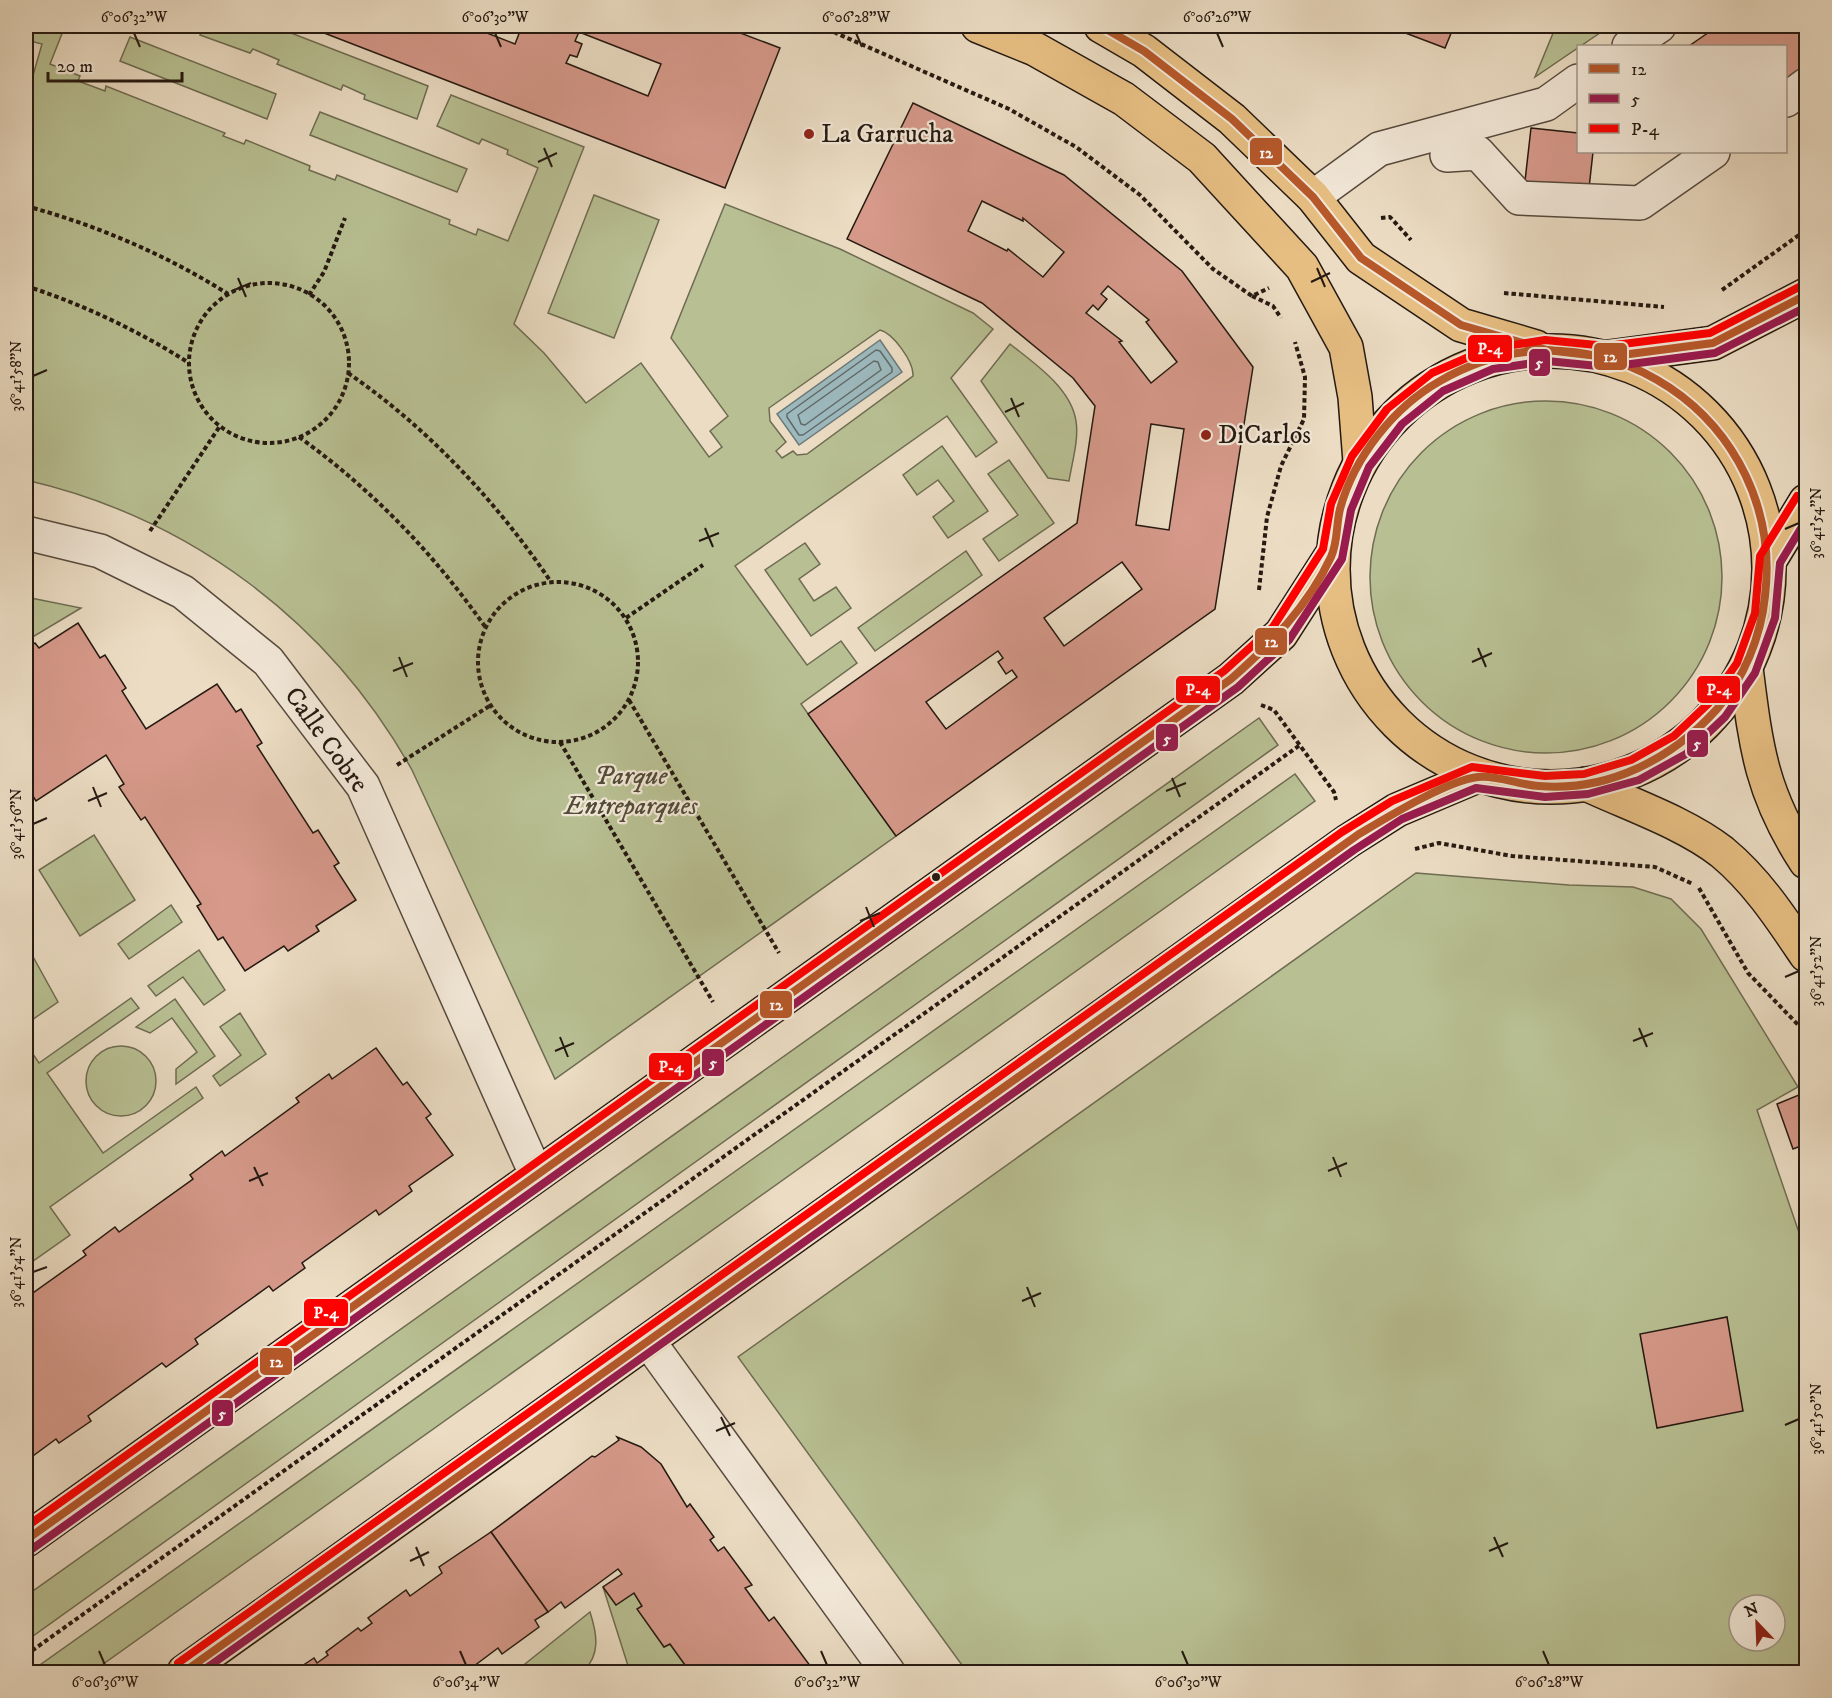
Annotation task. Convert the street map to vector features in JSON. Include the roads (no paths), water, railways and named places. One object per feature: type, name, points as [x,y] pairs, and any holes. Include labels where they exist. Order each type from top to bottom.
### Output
[{"type":"main road","points":[[978,26],[1035,49],[1133,106],[1202,158],[1302,267],[1346,346],[1355,397],[1360,462]]},
{"type":"main road","points":[[1101,26],[1144,51],[1232,119],[1312,197],[1361,258],[1461,325],[1546,350],[1607,357],[1713,343],[1806,295]]},
{"type":"main road","points":[[1546,350],[1490,359],[1438,382],[1394,417],[1360,462],[1341,507],[1332,553],[1334,598],[1342,631],[1364,683],[1391,718],[1425,748],[1475,777],[1545,787],[1586,784],[1635,770],[1680,745],[1717,710],[1746,668],[1765,615],[1770,560],[1761,505],[1738,454],[1703,411],[1676,391],[1658,378],[1607,357]]},
{"type":"main road","points":[[1770,560],[1806,501]]},
{"type":"main road","points":[[26,1540],[1231,679],[1281,634],[1332,553]]},
{"type":"main road","points":[[1746,668],[1756,749],[1773,803],[1806,862]]},
{"type":"main road","points":[[184,1672],[1348,841],[1397,810],[1475,777]]},
{"type":"main road","points":[[1586,784],[1688,831],[1720,851],[1770,902],[1806,955]]},
{"type":"street","points":[[1630,45],[1659,26]]},
{"type":"street","points":[[1312,197],[1379,149],[1546,104],[1577,82]]},
{"type":"street","points":[[1787,99],[1806,85]]},
{"type":"street","points":[[1492,169],[1500,116]]},
{"type":"street","points":[[1448,155],[1479,153],[1519,198],[1640,203],[1712,153]]},
{"type":"street","name":"Calle Cobre","points":[[26,533],[100,551],[183,592],[268,661],[363,786],[536,1174]]},
{"type":"street","points":[[649,1342],[888,1672]]},
{"type":"water","points":[[880,340],[902,372],[799,445],[777,414]]},
{"type":"place","name":"La Garrucha","points":[[809,134]]},
{"type":"place","name":"DiCarlos","points":[[1206,435]]},
{"type":"park label","name":"Parque Entreparques","points":[[631,791]]}]
